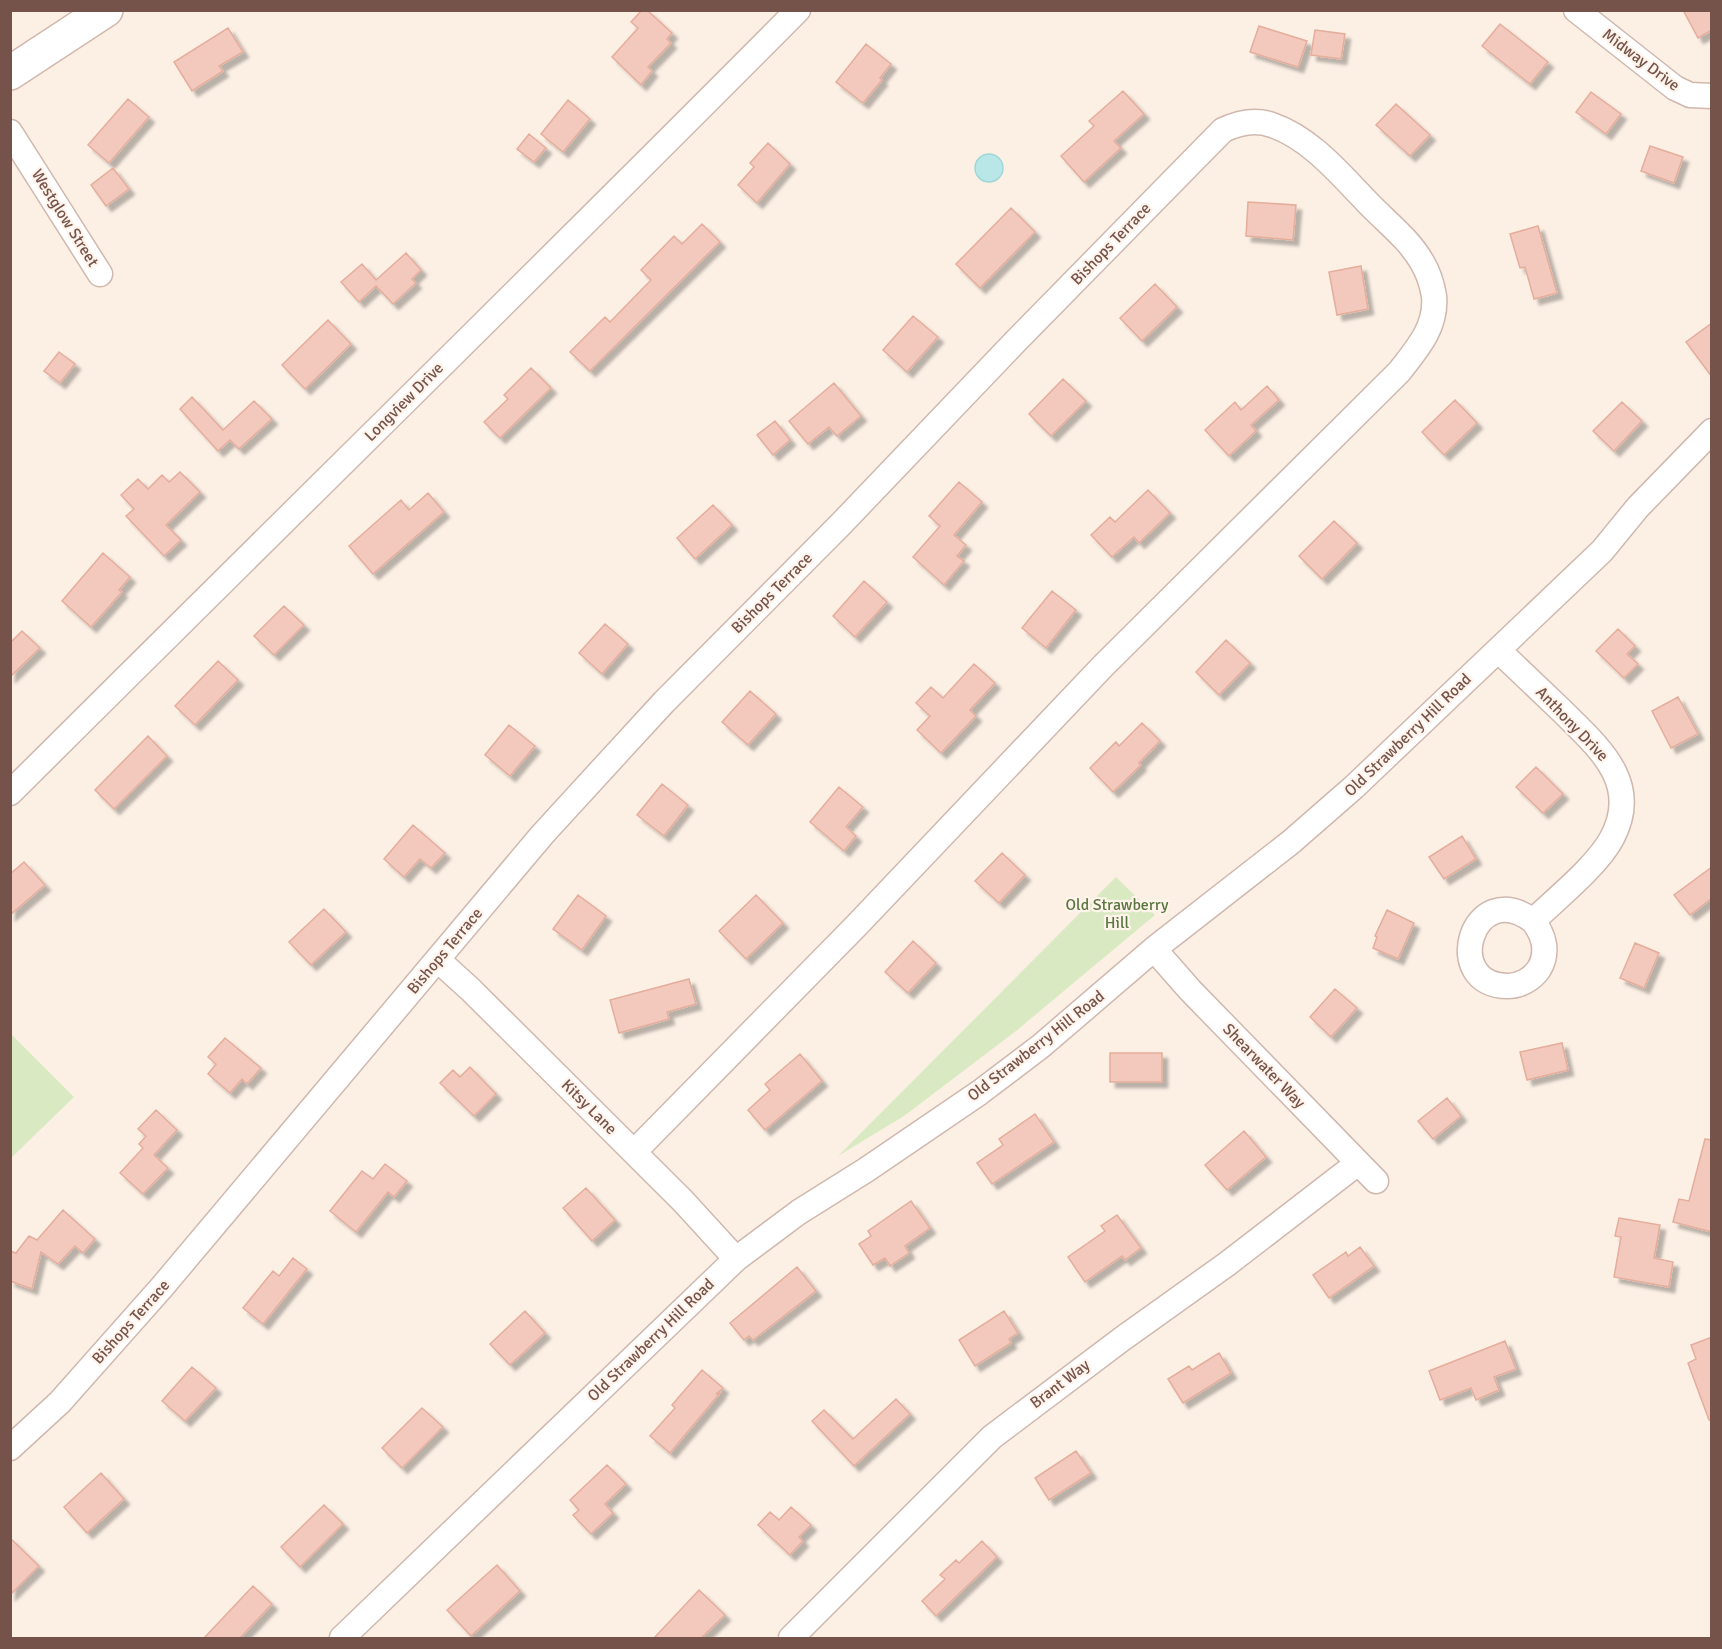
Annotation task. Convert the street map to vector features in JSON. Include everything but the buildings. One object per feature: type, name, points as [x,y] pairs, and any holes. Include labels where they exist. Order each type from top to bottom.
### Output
[{"type":"main road","points":[[10,73],[106,10]]},
{"type":"street","name":"Longview Drive","points":[[10,793],[541,268],[798,10]]},
{"type":"street","name":"Midway Drive","points":[[1576,10],[1675,88],[1690,95],[1712,96]]},
{"type":"street","name":"Bishops Terrace","points":[[10,1448],[60,1402],[162,1287],[542,836],[664,702],[1224,130],[1233,125],[1256,121],[1288,131],[1322,156],[1410,245],[1423,263],[1431,281],[1434,297],[1430,328],[1420,345],[1399,372],[1103,666],[832,951],[634,1152]]},
{"type":"street","name":"Westglow Street","points":[[10,132],[100,274]]},
{"type":"street","name":"Old Strawberry Hill Road","points":[[342,1638],[736,1258],[799,1212],[875,1165],[979,1093],[1041,1046],[1154,949],[1291,842],[1346,794],[1602,551],[1638,507],[1712,431]]},
{"type":"street","name":"Anthony Drive","points":[[1498,650],[1602,752],[1614,770],[1622,795],[1619,819],[1611,840],[1589,866],[1533,921]]},
{"type":"street","name":"Shearwater Way","points":[[1154,949],[1190,990],[1376,1181]]},
{"type":"street","name":"Kitsy Lane","points":[[438,960],[634,1152],[736,1258]]},
{"type":"street","name":"Brant Way","points":[[791,1638],[992,1437],[1227,1264],[1358,1163]]},
{"type":"green space","name":"Old Strawberry Hill","points":[[1116,877],[1155,915],[1016,1031],[904,1116],[838,1156]]},
{"type":"green space","points":[[11,1034],[74,1097],[11,1158]]},
{"type":"water","points":[[989,154],[999,158],[1003,168],[999,178],[989,182],[979,178],[975,168],[979,158]]}]
